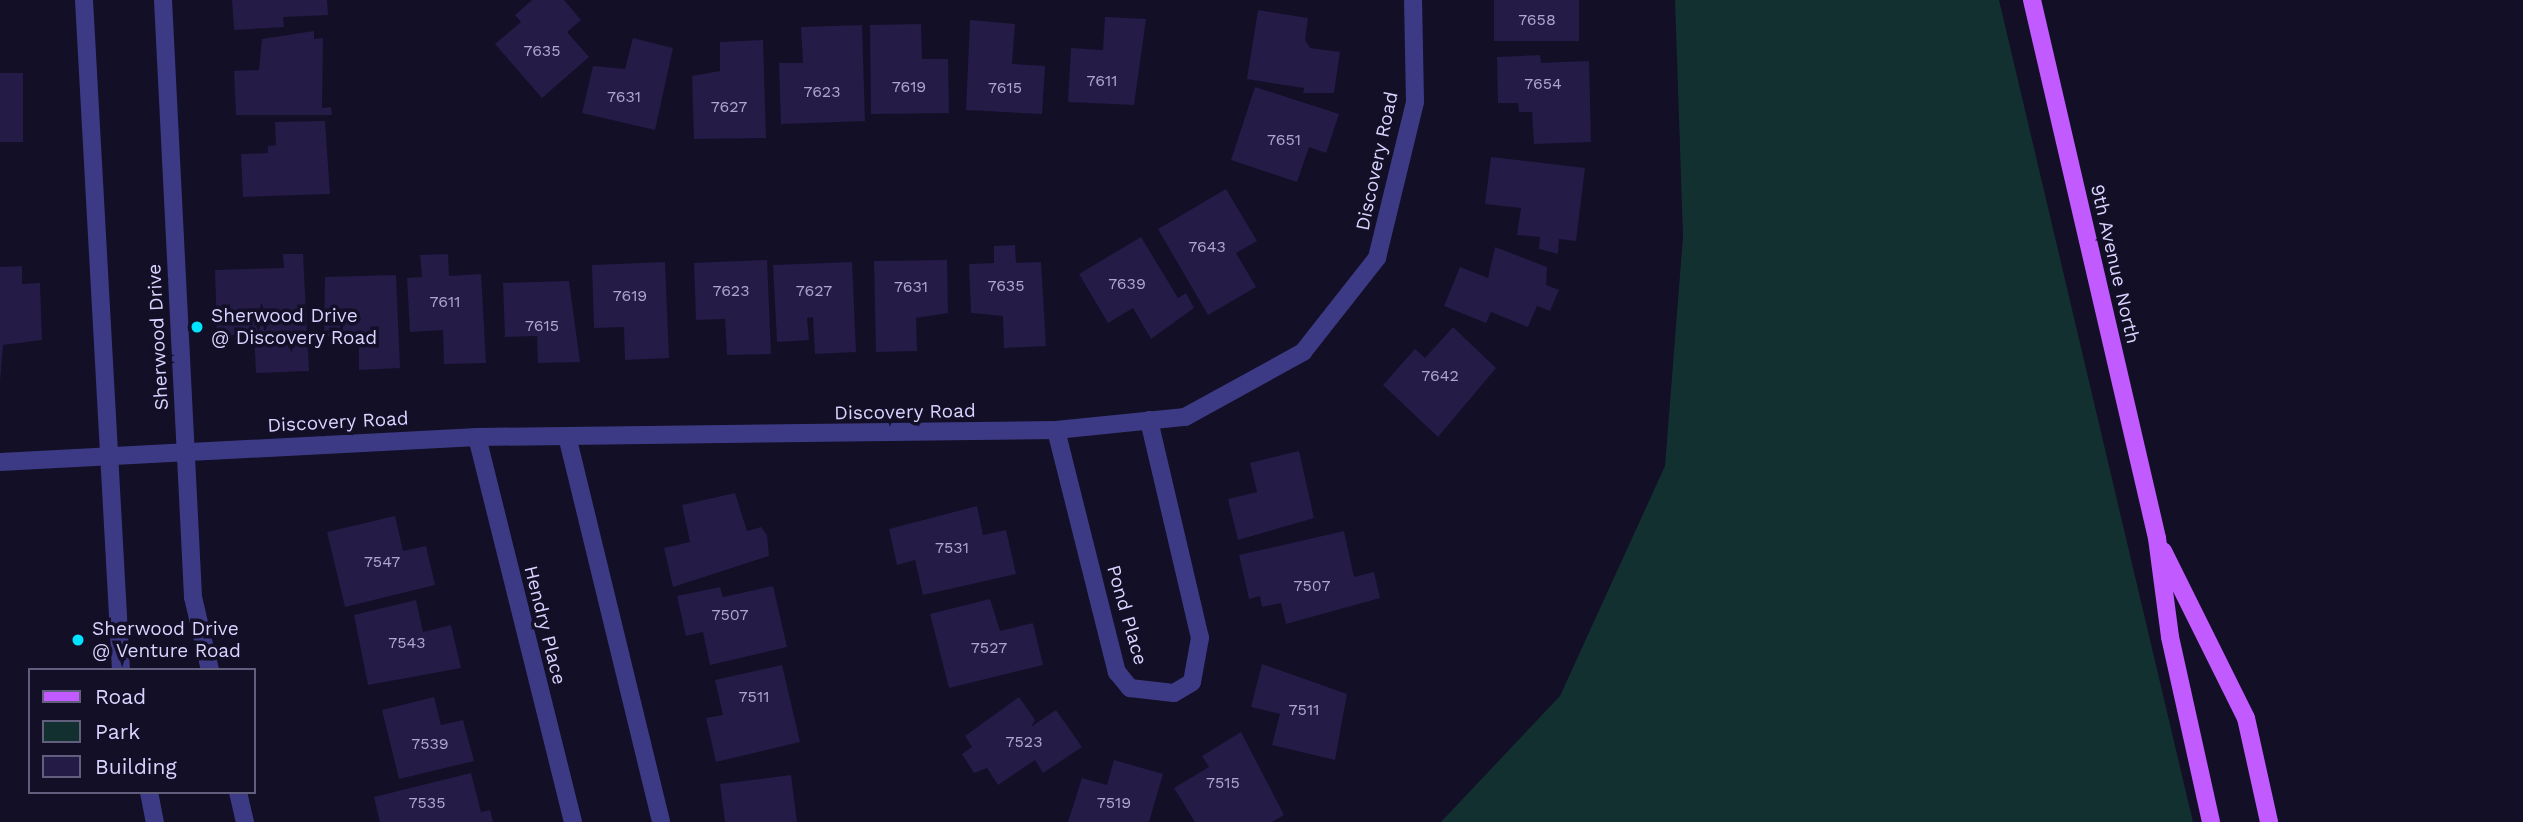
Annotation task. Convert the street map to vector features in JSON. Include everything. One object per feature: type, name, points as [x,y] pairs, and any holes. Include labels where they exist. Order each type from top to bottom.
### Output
[{"type":"main road","name":"9th Avenue North","points":[[2032,0],[2157,538],[2170,636],[2211,822]]},
{"type":"main road","name":"9th Avenue North","points":[[2157,538],[2246,718],[2269,822]]},
{"type":"street","points":[[84,0],[121,668]]},
{"type":"street","name":"Sherwood Drive","points":[[163,0],[193,597],[210,668]]},
{"type":"street","name":"Discovery Road","points":[[0,462],[184,450],[477,437],[568,440],[1056,430],[1185,417],[1303,352],[1377,258],[1415,102],[1413,0]]},
{"type":"street","name":"Pond Place","points":[[1056,430],[1118,672],[1130,688],[1174,693],[1192,682],[1200,638],[1149,420]]},
{"type":"street","name":"Hendry Place","points":[[477,437],[573,822]]},
{"type":"street","points":[[568,440],[661,822]]},
{"type":"street","points":[[149,794],[155,822]]},
{"type":"street","points":[[238,794],[245,822]]},
{"type":"green space","points":[[1675,0],[1999,0],[2193,822],[1441,822],[1560,696],[1665,466],[1683,237]]},
{"type":"building","points":[[232,0],[327,0],[328,15],[283,17],[284,27],[234,30]]},
{"type":"building","points":[[532,0],[564,0],[581,20],[567,32],[589,57],[542,98],[495,44],[521,22],[515,15]]},
{"type":"building","points":[[1494,0],[1579,0],[1579,41],[1494,41]]},
{"type":"building","points":[[1258,10],[1308,18],[1305,40],[1310,48],[1340,52],[1334,93],[1303,93],[1304,88],[1247,79]]},
{"type":"building","points":[[1105,17],[1146,19],[1134,105],[1068,102],[1071,48],[1103,50]]},
{"type":"building","points":[[970,20],[1015,24],[1012,64],[1045,66],[1042,114],[966,110]]},
{"type":"building","points":[[921,24],[922,59],[948,59],[949,113],[871,114],[870,25]]},
{"type":"building","points":[[862,25],[865,121],[781,124],[779,63],[803,63],[801,27]]},
{"type":"building","points":[[314,31],[314,39],[323,38],[322,108],[331,107],[332,115],[236,115],[234,71],[259,70],[262,39]]},
{"type":"building","points":[[633,38],[673,48],[655,130],[582,113],[593,66],[625,69]]},
{"type":"building","points":[[763,40],[766,138],[694,139],[692,76],[720,71],[720,42]]},
{"type":"building","points":[[1540,55],[1541,63],[1589,61],[1591,142],[1534,144],[1532,112],[1519,112],[1518,103],[1498,103],[1497,57]]},
{"type":"building","points":[[0,73],[23,73],[23,142],[0,142]]},
{"type":"building","points":[[1255,87],[1339,114],[1326,153],[1309,147],[1297,182],[1231,160]]},
{"type":"building","points":[[325,121],[330,194],[243,197],[241,154],[268,153],[268,146],[276,145],[275,122]]},
{"type":"building","points":[[1491,157],[1585,168],[1576,241],[1559,239],[1558,254],[1539,249],[1540,237],[1517,235],[1521,208],[1485,204]]},
{"type":"building","points":[[1226,189],[1257,241],[1236,253],[1256,287],[1208,315],[1158,229]]},
{"type":"building","points":[[1141,237],[1178,298],[1186,293],[1194,308],[1151,339],[1133,308],[1108,323],[1079,274]]},
{"type":"building","points":[[1015,245],[1016,263],[1041,262],[1046,346],[1004,348],[1003,316],[971,313],[969,264],[994,263],[994,246]]},
{"type":"building","points":[[1495,247],[1547,267],[1546,285],[1559,290],[1550,311],[1537,306],[1528,327],[1491,312],[1486,323],[1444,306],[1460,267],[1488,278]]},
{"type":"building","points":[[283,254],[303,254],[309,371],[256,373],[254,334],[217,336],[215,270],[284,268]]},
{"type":"building","points":[[448,254],[449,276],[481,274],[486,363],[444,364],[443,330],[410,332],[407,278],[422,277],[420,255]]},
{"type":"building","points":[[767,260],[771,354],[727,355],[725,319],[696,320],[694,263]]},
{"type":"building","points":[[947,260],[948,313],[916,318],[917,351],[876,352],[874,261]]},
{"type":"building","points":[[665,262],[669,358],[625,360],[624,327],[594,328],[592,265]]},
{"type":"building","points":[[852,262],[856,352],[815,354],[813,317],[807,318],[809,340],[777,342],[773,265]]},
{"type":"building","points":[[22,266],[22,284],[40,283],[42,340],[3,345],[0,382],[0,267]]},
{"type":"building","points":[[396,275],[400,368],[359,370],[359,336],[324,336],[325,277]]},
{"type":"building","points":[[569,281],[580,362],[538,363],[537,336],[505,337],[503,283]]},
{"type":"building","points":[[1453,327],[1496,368],[1438,437],[1383,385],[1415,349],[1425,358]]},
{"type":"building","points":[[1299,451],[1314,518],[1238,540],[1228,499],[1257,492],[1250,463]]},
{"type":"building","points":[[735,493],[747,531],[761,527],[767,535],[769,556],[673,587],[664,548],[690,542],[682,505]]},
{"type":"building","points":[[977,506],[983,535],[1006,530],[1016,574],[923,595],[915,560],[897,565],[889,529]]},
{"type":"building","points":[[395,516],[403,551],[426,546],[435,585],[345,607],[327,532]]},
{"type":"building","points":[[1344,531],[1354,577],[1374,572],[1380,598],[1286,624],[1281,603],[1262,607],[1260,596],[1249,599],[1239,555]]},
{"type":"building","points":[[773,586],[787,647],[710,665],[703,632],[686,636],[677,596],[720,587],[723,597]]},
{"type":"building","points":[[990,599],[1000,631],[1033,623],[1043,665],[949,688],[930,614]]},
{"type":"building","points":[[416,600],[423,632],[451,625],[461,668],[368,685],[354,615]]},
{"type":"building","points":[[1262,664],[1347,694],[1335,760],[1272,745],[1280,714],[1251,707]]},
{"type":"building","points":[[782,665],[800,742],[716,762],[706,718],[723,715],[715,680]]},
{"type":"building","points":[[434,697],[441,725],[463,720],[474,761],[399,779],[382,710]]},
{"type":"building","points":[[1019,697],[1035,720],[1031,727],[1056,710],[1082,747],[1043,773],[1035,760],[998,785],[987,768],[974,773],[962,754],[972,747],[965,736]]},
{"type":"building","points":[[1241,732],[1284,815],[1272,822],[1195,822],[1174,788],[1209,767],[1202,756]]},
{"type":"building","points":[[1114,760],[1163,774],[1149,822],[1068,822],[1082,778],[1107,785]]},
{"type":"building","points":[[471,773],[481,812],[490,810],[493,822],[380,822],[374,797]]},
{"type":"building","points":[[791,775],[797,822],[725,822],[720,784]]},
{"type":"place","name":"Sherwood Drive @ Discovery Road","points":[[197,327]]},
{"type":"place","name":"Sherwood Drive @ Venture Road","points":[[78,640]]}]
